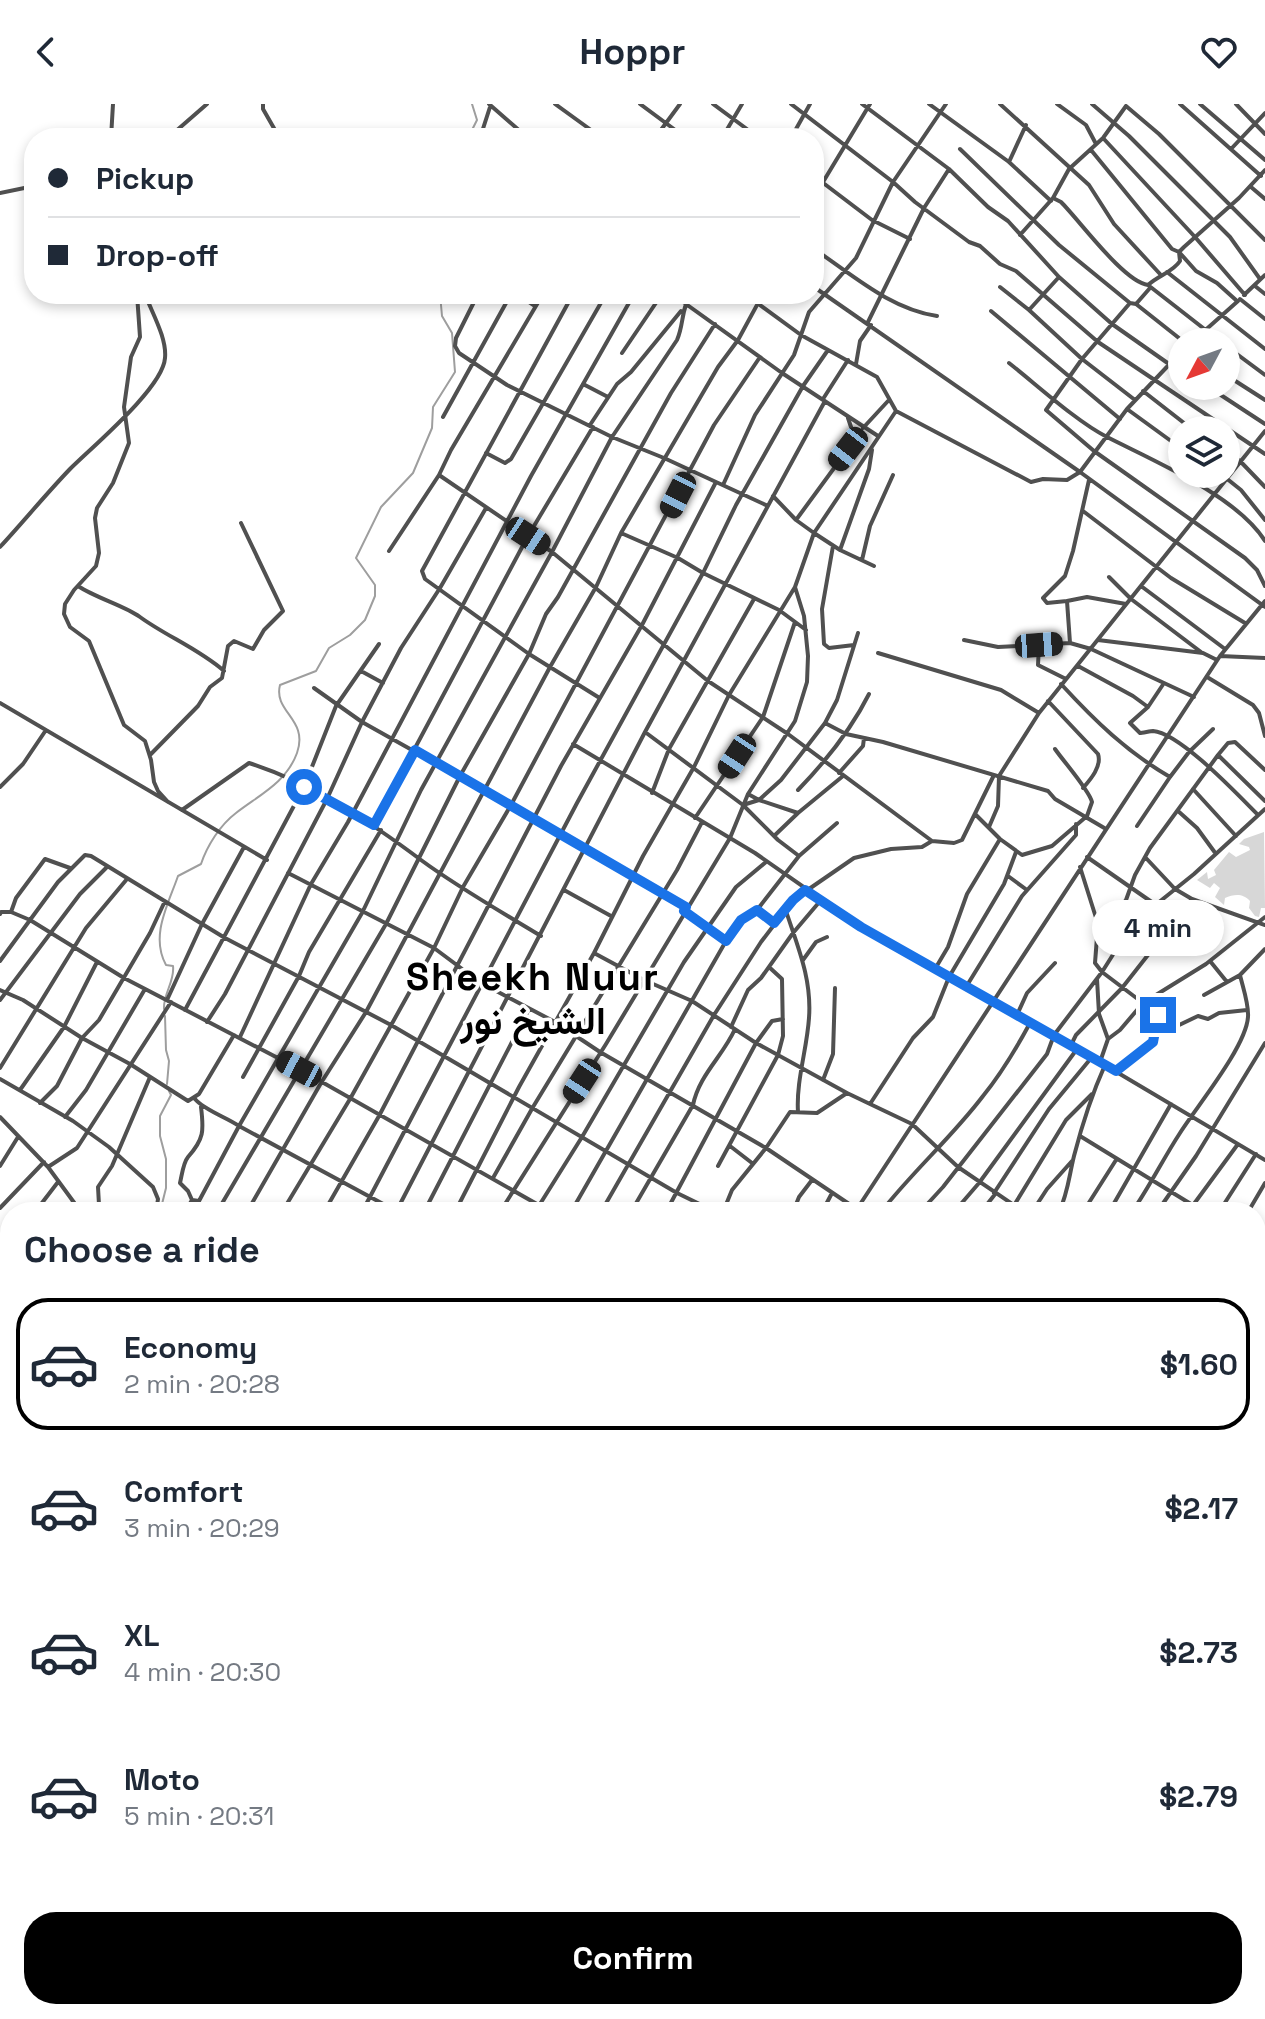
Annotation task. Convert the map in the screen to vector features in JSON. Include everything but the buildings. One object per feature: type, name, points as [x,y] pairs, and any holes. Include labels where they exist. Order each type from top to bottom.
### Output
[{"type":"street","points":[[112,128],[113,104]]},
{"type":"street","points":[[182,128],[207,104]]},
{"type":"street","points":[[263,104],[274,128]]},
{"type":"street","points":[[555,104],[588,128]]},
{"type":"street","points":[[640,104],[673,128]]},
{"type":"street","points":[[662,128],[680,104]]},
{"type":"street","points":[[713,104],[745,128]]},
{"type":"street","points":[[728,128],[742,104]]},
{"type":"street","points":[[791,104],[821,128]]},
{"type":"street","points":[[797,128],[810,104]]},
{"type":"street","points":[[862,104],[869,106],[949,169],[988,207],[1007,220],[1059,277],[1112,324],[1168,362]]},
{"type":"street","points":[[929,104],[1009,162],[1052,199],[1061,202],[1100,247],[1137,281],[1201,328]]},
{"type":"street","points":[[824,293],[846,270],[862,246],[893,182],[946,104]]},
{"type":"street","points":[[1000,104],[1089,185],[1114,224],[1160,274]]},
{"type":"street","points":[[1057,104],[1086,125],[1097,145]]},
{"type":"street","points":[[1092,104],[1230,237],[1260,279]]},
{"type":"street","points":[[1180,104],[1261,176]]},
{"type":"street","points":[[1200,104],[1265,160]]},
{"type":"street","points":[[1236,104],[1265,134]]},
{"type":"street","points":[[1020,235],[1052,199],[1069,169],[1097,145],[1127,105],[1265,240]]},
{"type":"street","points":[[483,128],[490,106],[516,128]]},
{"type":"street","points":[[824,179],[869,106]]},
{"type":"street","points":[[1231,149],[1265,113]]},
{"type":"street","points":[[1009,162],[1026,125]]},
{"type":"street","points":[[824,130],[969,242],[980,246],[1000,264],[1016,271],[1098,342],[1265,454]]},
{"type":"street","points":[[1103,138],[1195,237],[1241,298]]},
{"type":"street","points":[[960,149],[1034,221],[1130,303],[1136,304],[1168,329]]},
{"type":"street","points":[[1091,150],[1172,249],[1179,252],[1196,271],[1241,298],[1265,319]]},
{"type":"street","points":[[856,364],[860,341],[924,208],[949,169]]},
{"type":"street","points":[[1179,252],[1251,187],[1265,170]]},
{"type":"street","points":[[824,184],[872,220],[910,239]]},
{"type":"street","points":[[1251,187],[1265,199]]},
{"type":"street","points":[[0,193],[24,188]]},
{"type":"street","points":[[1136,304],[1160,274],[1180,263],[1179,252]]},
{"type":"street","points":[[824,256],[915,313],[937,316]]},
{"type":"street","points":[[1167,272],[1265,349]]},
{"type":"street","points":[[1206,328],[1265,275]]},
{"type":"street","points":[[1029,310],[1059,277]]},
{"type":"street","points":[[1255,286],[1265,294]]},
{"type":"street","points":[[1000,287],[1082,359],[1135,400]]},
{"type":"street","points":[[824,295],[1264,604],[1225,649],[863,1202]]},
{"type":"street","points":[[1130,303],[1068,377],[1046,408],[1047,411],[1094,451],[1195,520],[1252,564],[1265,586]]},
{"type":"street","points":[[138,304],[140,337],[131,357],[124,407],[129,443],[113,483],[97,508],[95,518],[99,553],[96,566],[65,604],[64,614],[70,627],[89,641],[124,725],[145,741],[154,782],[168,802]]},
{"type":"street","points":[[0,547],[67,472],[143,397],[165,361],[163,343],[149,304]]},
{"type":"street","points":[[472,304],[455,342],[459,353],[494,377],[612,437],[768,506]]},
{"type":"street","points":[[443,417],[505,304]]},
{"type":"street","points":[[389,551],[439,475],[535,306],[532,304]]},
{"type":"street","points":[[568,304],[423,567],[425,579],[463,608],[598,698]]},
{"type":"street","points":[[486,453],[500,462],[511,459],[600,304]]},
{"type":"street","points":[[240,1038],[311,884],[353,813],[628,304]]},
{"type":"street","points":[[622,353],[655,304]]},
{"type":"street","points":[[374,825],[528,536],[608,397],[684,304]]},
{"type":"street","points":[[686,304],[847,418],[878,436]]},
{"type":"street","points":[[253,1202],[366,1012],[596,587],[621,533],[757,304]]},
{"type":"street","points":[[759,304],[801,335],[877,377],[896,411],[1031,482],[1067,480],[1080,472],[1127,409],[1168,365]]},
{"type":"street","points":[[723,485],[755,415],[794,355],[805,317],[815,304]]},
{"type":"street","points":[[195,1099],[201,1107],[204,1126],[199,1146],[187,1158],[180,1183],[192,1200],[199,1201],[290,1035],[362,913],[436,762],[507,636],[612,437],[677,340],[683,324],[682,309]]},
{"type":"street","points":[[991,311],[1120,419]]},
{"type":"street","points":[[223,1202],[386,924],[460,776],[529,654],[546,614],[671,393],[715,324]]},
{"type":"street","points":[[368,1202],[481,983],[744,493],[803,386],[828,350]]},
{"type":"street","points":[[1240,356],[1265,375]]},
{"type":"street","points":[[288,1202],[434,948],[463,887],[511,805],[714,425],[760,357]]},
{"type":"street","points":[[402,1202],[645,732],[848,360]]},
{"type":"street","points":[[1009,363],[1106,436],[1213,494],[1251,522],[1265,541]]},
{"type":"street","points":[[583,384],[608,397]]},
{"type":"street","points":[[1240,384],[1265,400]]},
{"type":"street","points":[[1143,391],[1175,416]]},
{"type":"street","points":[[1228,400],[1265,424]]},
{"type":"street","points":[[863,428],[888,401]]},
{"type":"street","points":[[1127,409],[1168,439]]},
{"type":"street","points":[[460,1202],[633,874],[694,767],[729,695],[795,587],[814,533],[896,411]]},
{"type":"street","points":[[796,520],[853,441],[847,418]]},
{"type":"street","points":[[1265,431],[1240,461],[1265,487]]},
{"type":"street","points":[[840,550],[869,469],[873,445]]},
{"type":"street","points":[[439,475],[573,568],[708,681],[808,748],[932,841],[954,843],[962,840],[996,775],[1039,713],[1218,488]]},
{"type":"street","points":[[862,560],[870,526],[893,475]]},
{"type":"street","points":[[1089,480],[1065,576],[1043,598],[1047,603],[1087,597],[1126,604]]},
{"type":"street","points":[[330,1202],[379,1116],[533,818],[598,698],[642,625],[716,482]]},
{"type":"street","points":[[1239,488],[1265,520]]},
{"type":"street","points":[[773,496],[796,520],[814,533],[874,566]]},
{"type":"street","points":[[207,1022],[248,951],[327,799],[362,722],[401,648],[486,508]]},
{"type":"street","points":[[1083,511],[1157,567],[1245,623]]},
{"type":"street","points":[[150,755],[198,706],[210,687],[222,678],[228,646],[234,641],[253,649],[264,630],[283,611],[241,523]]},
{"type":"street","points":[[621,533],[678,558],[779,610],[806,630]]},
{"type":"street","points":[[833,546],[822,609],[824,644],[829,648],[854,645]]},
{"type":"street","points":[[1109,577],[1131,599],[1203,653]]},
{"type":"street","points":[[78,586],[139,617],[224,671]]},
{"type":"street","points":[[1141,586],[1225,649]]},
{"type":"street","points":[[506,1202],[730,838],[748,794],[788,734],[807,682],[806,630],[795,587]]},
{"type":"street","points":[[652,793],[669,749],[754,599]]},
{"type":"street","points":[[1067,601],[1070,643]]},
{"type":"street","points":[[695,818],[763,717],[795,622]]},
{"type":"street","points":[[743,805],[759,800],[808,748],[825,723],[837,700],[858,633]]},
{"type":"street","points":[[964,640],[998,647],[1070,643],[1091,649],[1194,697]]},
{"type":"street","points":[[1098,640],[1203,653],[1219,658],[1265,658]]},
{"type":"street","points":[[185,1010],[304,787],[336,706],[379,644]]},
{"type":"street","points":[[1039,645],[1038,665],[1066,679]]},
{"type":"street","points":[[878,653],[1001,690],[1039,713]]},
{"type":"street","points":[[1078,666],[1148,707]]},
{"type":"street","points":[[361,671],[383,683]]},
{"type":"street","points":[[1207,677],[1253,705],[1259,713],[1265,736]]},
{"type":"street","points":[[1164,683],[1148,707],[1130,723],[1140,733],[1155,732],[1167,736],[1208,766],[1258,815]]},
{"type":"street","points":[[1061,684],[1111,736],[1170,777]]},
{"type":"street","points":[[314,688],[362,722],[633,874],[726,941]]},
{"type":"street","points":[[798,790],[846,734],[869,694]]},
{"type":"street","points":[[1048,701],[1098,754],[1100,759],[1095,773],[1083,788]]},
{"type":"street","points":[[0,703],[267,860]]},
{"type":"street","points":[[825,723],[846,734],[1049,791],[1055,799],[1106,829]]},
{"type":"street","points":[[1137,826],[1189,752],[1213,729]]},
{"type":"street","points":[[0,787],[23,764],[46,730]]},
{"type":"street","points":[[645,732],[743,805],[773,836],[799,856]]},
{"type":"street","points":[[773,836],[841,774],[863,746],[864,738]]},
{"type":"street","points":[[1098,924],[1121,906],[1145,857],[1208,766],[1228,743],[1235,742],[1265,770]]},
{"type":"street","points":[[573,744],[767,861],[861,927],[1054,1035],[1265,1160]]},
{"type":"street","points":[[976,815],[1022,855],[1048,849],[1087,816],[1092,799],[1055,749]]},
{"type":"street","points":[[1218,755],[1265,801]]},
{"type":"street","points":[[182,810],[249,763],[272,770],[374,825],[420,859],[541,936]]},
{"type":"street","points":[[989,827],[998,806],[996,775]]},
{"type":"street","points":[[1193,789],[1236,836]]},
{"type":"street","points":[[748,794],[798,813]]},
{"type":"street","points":[[928,1202],[1047,1054],[1054,1035],[1102,972],[1128,928],[1265,809]]},
{"type":"street","points":[[1178,811],[1197,828],[1216,854]]},
{"type":"street","points":[[493,1179],[699,832],[702,822]]},
{"type":"street","points":[[577,1202],[726,941],[741,920],[757,910],[799,856],[837,823]]},
{"type":"street","points":[[966,987],[1027,890],[1076,835],[1076,824]]},
{"type":"street","points":[[243,1077],[309,952],[381,830]]},
{"type":"street","points":[[935,970],[948,947],[967,894],[1000,839]]},
{"type":"street","points":[[607,1202],[714,1015],[785,908],[805,890],[854,858],[891,849],[922,847],[932,841]]},
{"type":"street","points":[[6,1202],[46,1164],[77,1148],[88,1133],[169,1001],[202,924],[244,847]]},
{"type":"street","points":[[870,1104],[874,1093],[913,1038],[933,1017],[949,977],[1008,876],[1016,852]]},
{"type":"street","points":[[0,961],[70,868],[85,855],[91,856],[225,938],[391,1025],[691,1202]]},
{"type":"street","points":[[1087,857],[1156,905]]},
{"type":"street","points":[[1145,857],[1175,889],[1192,899],[1262,923]]},
{"type":"street","points":[[11,912],[16,898],[45,859],[70,868]]},
{"type":"street","points":[[542,1202],[666,989],[736,887],[767,861]]},
{"type":"street","points":[[0,1000],[80,894],[106,867]]},
{"type":"street","points":[[1080,867],[1098,924],[1094,955],[1102,972],[1175,1027],[1196,1016],[1208,1019],[1219,1013],[1247,1010]]},
{"type":"street","points":[[288,873],[434,948],[481,983],[555,1022],[600,1052],[738,1131],[846,1202]]},
{"type":"street","points":[[1008,876],[1027,890]]},
{"type":"street","points":[[0,1068],[86,928],[127,879]]},
{"type":"street","points":[[564,890],[611,916]]},
{"type":"street","points":[[963,1202],[1074,1047],[1076,1035],[1122,988],[1192,899]]},
{"type":"street","points":[[637,1202],[693,1105],[695,1092],[703,1077],[722,1054],[748,990],[821,900]]},
{"type":"street","points":[[40,1103],[57,1086],[82,1038],[99,1020],[165,901]]},
{"type":"street","points":[[785,908],[803,960],[809,996],[803,1069],[797,1097],[798,1112]]},
{"type":"street","points":[[757,910],[774,923]]},
{"type":"street","points":[[0,912],[11,912],[30,920],[124,978],[299,1069],[533,1202]]},
{"type":"street","points":[[1108,1039],[1145,1002],[1210,961],[1262,923],[1265,917]]},
{"type":"street","points":[[803,960],[816,942],[827,937]]},
{"type":"street","points":[[1204,995],[1240,975],[1265,949]]},
{"type":"street","points":[[594,953],[692,1001],[756,1043],[847,1093],[912,1124],[958,1167],[1009,1202]]},
{"type":"street","points":[[1210,961],[1227,982]]},
{"type":"street","points":[[20,1090],[64,1027],[97,962]]},
{"type":"street","points":[[1017,1015],[1027,993],[1055,963]]},
{"type":"street","points":[[718,1166],[778,1055],[783,1036],[782,979],[769,967]]},
{"type":"street","points":[[1139,1202],[1235,1051],[1244,1031],[1248,1016],[1240,975]]},
{"type":"street","points":[[1063,1202],[1108,1039],[1099,1014],[1097,977]]},
{"type":"street","points":[[823,1080],[833,1054],[835,988]]},
{"type":"street","points":[[65,1117],[86,1090],[145,989]]},
{"type":"street","points":[[0,990],[36,1008],[188,1101],[195,1099],[234,1035]]},
{"type":"street","points":[[429,1202],[529,1009]]},
{"type":"street","points":[[1116,1071],[1153,1042],[1158,1015]]},
{"type":"street","points":[[672,1202],[756,1043],[772,1021],[783,1019]]},
{"type":"street","points":[[889,1202],[984,1096],[1011,1058],[1030,1022]]},
{"type":"street","points":[[1164,1202],[1265,1043]]},
{"type":"street","points":[[988,1202],[1049,1109],[1092,1057]]},
{"type":"street","points":[[99,1202],[98,1187],[112,1166],[150,1077]]},
{"type":"street","points":[[0,1079],[65,1117],[116,1153],[153,1187],[158,1202]]},
{"type":"street","points":[[727,1202],[732,1190],[790,1112],[817,1113],[847,1093]]},
{"type":"street","points":[[1017,1202],[1066,1120],[1092,1094]]},
{"type":"street","points":[[1115,1202],[1171,1104]]},
{"type":"street","points":[[201,1107],[218,1112],[378,1202]]},
{"type":"street","points":[[0,1117],[46,1164],[73,1202]]},
{"type":"street","points":[[0,1166],[19,1136]]},
{"type":"street","points":[[1080,1136],[1186,1202]]},
{"type":"street","points":[[1194,1202],[1238,1144]]},
{"type":"street","points":[[730,1146],[752,1163]]},
{"type":"street","points":[[1225,1202],[1256,1154]]},
{"type":"street","points":[[1039,1202],[1073,1160]]},
{"type":"street","points":[[1090,1202],[1117,1160]]},
{"type":"street","points":[[797,1202],[812,1179]]},
{"type":"street","points":[[43,1202],[58,1182]]},
{"type":"street","points":[[1254,1202],[1265,1183]]},
{"type":"street","points":[[828,1202],[833,1192]]},
{"type":"shaded area","points":[[1264,832],[1265,908],[1261,908],[1259,917],[1249,908],[1250,901],[1241,895],[1225,898],[1224,905],[1215,897],[1220,888],[1214,883],[1210,888],[1197,880],[1207,872],[1208,879],[1216,875],[1214,870],[1229,852],[1236,857],[1250,850],[1239,844]]},
{"type":"waterway","points":[[472,104],[477,120],[473,128]]},
{"type":"waterway","points":[[164,1009],[173,966],[166,965],[160,932],[178,876],[201,864],[210,843],[225,824],[271,788],[286,772],[297,753],[299,741],[295,724],[281,702],[280,685],[316,671],[329,648],[350,635],[365,620],[375,596],[375,585],[356,558],[381,507],[413,473],[432,428],[433,407],[455,372],[452,333],[442,316],[441,304]]},
{"type":"waterway","points":[[165,1016],[169,1061],[167,1084]]},
{"type":"waterway","points":[[162,1202],[166,1159],[160,1136],[160,1116],[171,1095],[169,1091]]},
{"type":"district","name":"Sheekh Nuur الشيخ نور","points":[[533,999]]},
{"type":"route","points":[[304,787],[374,825],[415,750],[648,883],[686,907],[684,911],[726,941],[741,920],[757,910],[774,923],[805,890],[861,927],[1116,1071],[1153,1042],[1158,1015]]}]
